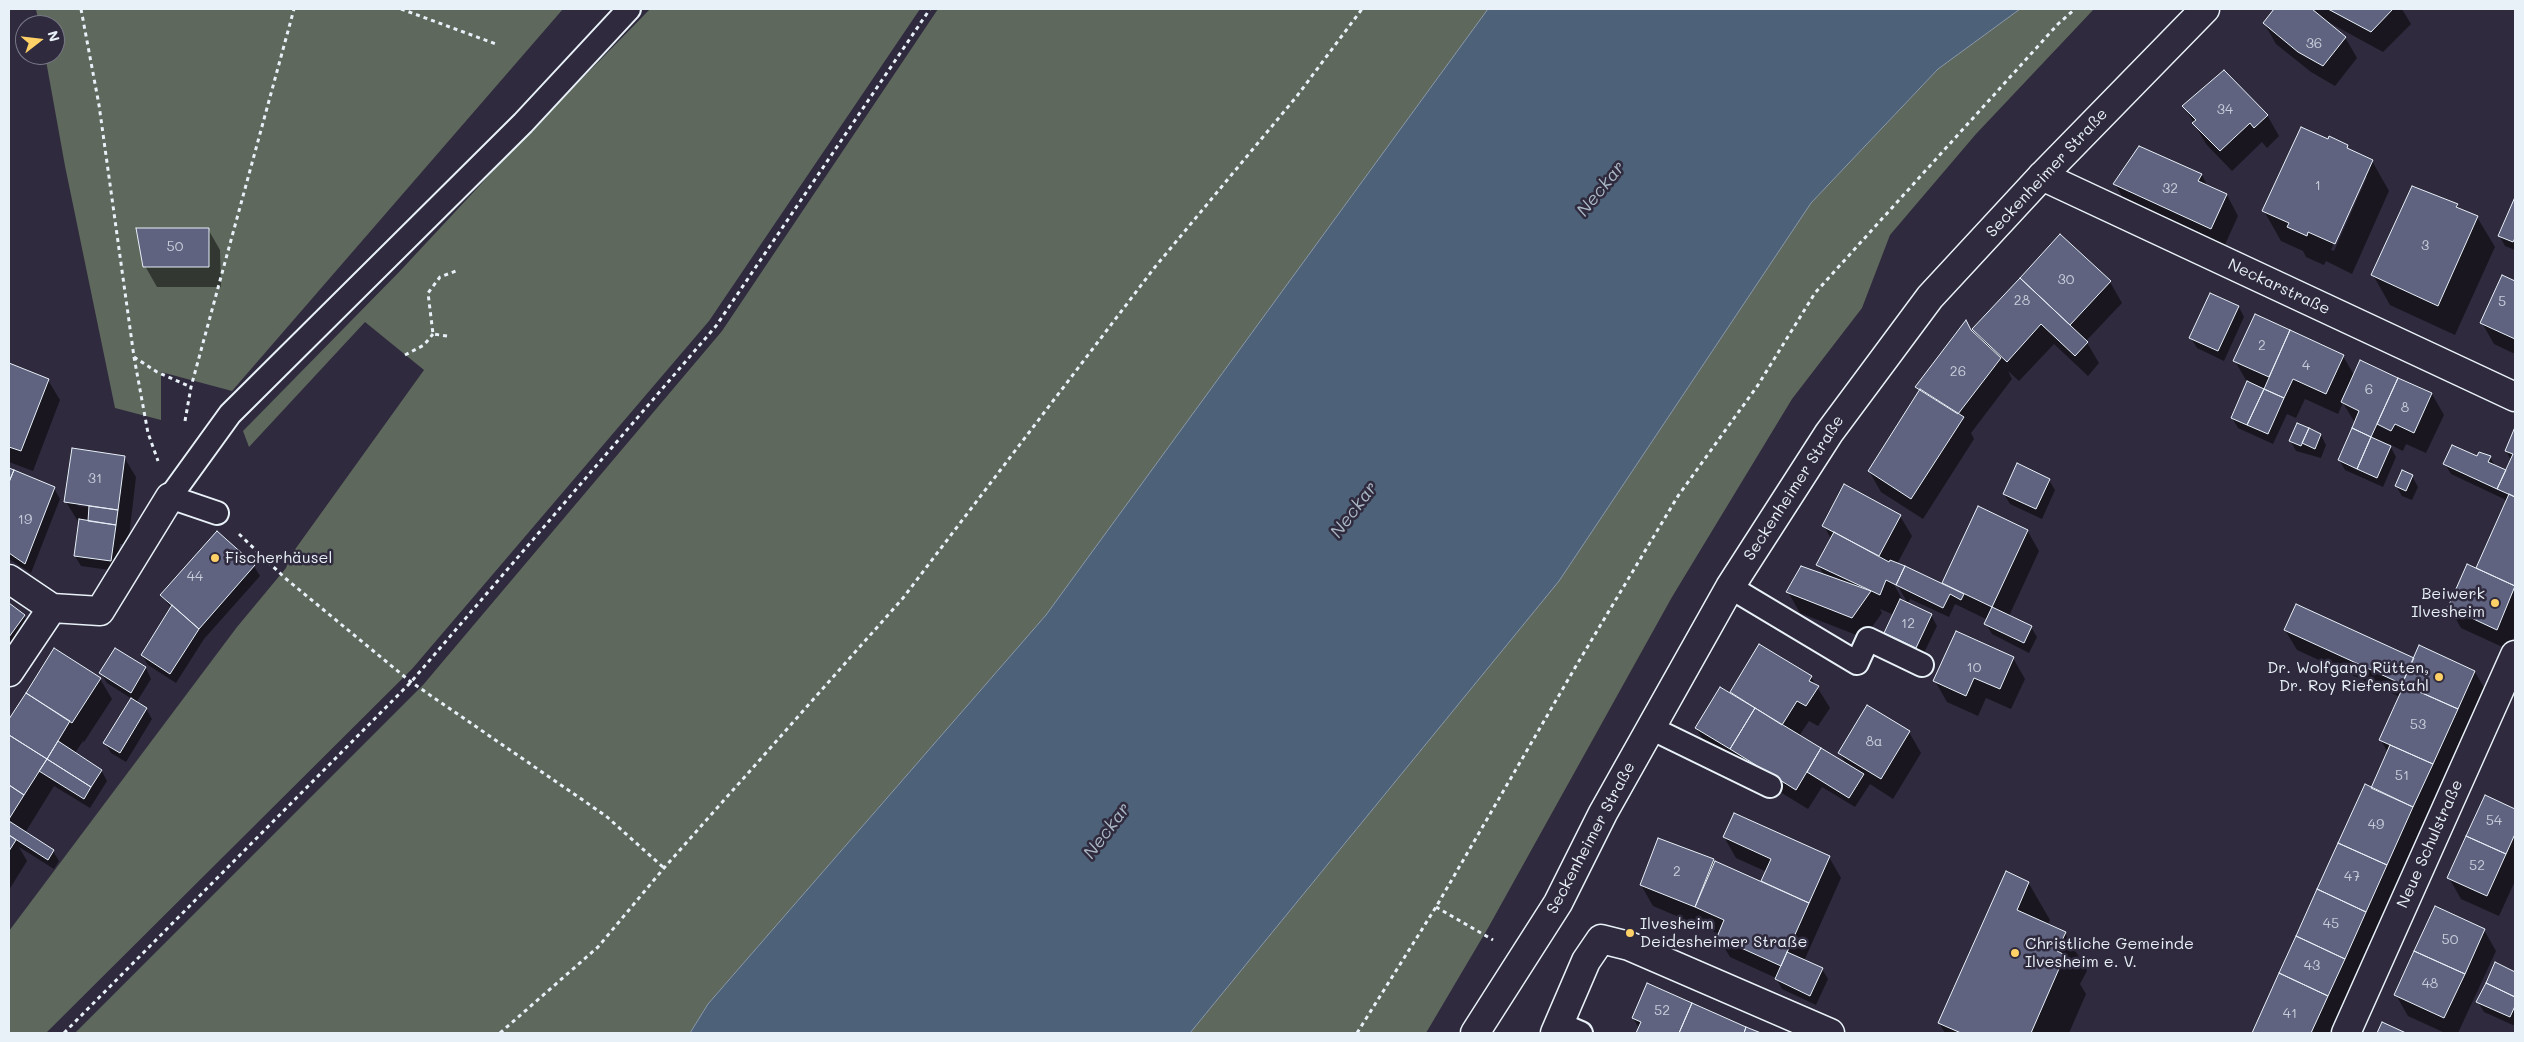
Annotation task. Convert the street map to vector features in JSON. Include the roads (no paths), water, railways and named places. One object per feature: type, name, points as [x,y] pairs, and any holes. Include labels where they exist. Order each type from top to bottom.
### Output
[{"type":"street","name":"Seckenheimer Straße","points":[[1475,1033],[1558,903],[1603,814],[1730,587],[1829,433],[1930,297],[2042,176],[2205,9]]},
{"type":"street","name":"Neckarstraße","points":[[2042,176],[2515,397]]},
{"type":"street","points":[[9,578],[52,608],[100,611],[170,497]]},
{"type":"street","points":[[9,672],[52,608]]},
{"type":"street","name":"Neue Schulstraße","points":[[2346,1033],[2515,655]]},
{"type":"street","points":[[1565,1030],[1586,961],[1601,939],[1629,946],[1830,1033]]},
{"type":"lane","points":[[217,513],[170,497],[230,414],[523,123],[629,9]]},
{"type":"lane","points":[[1730,587],[1857,663],[1868,639],[1922,665]]},
{"type":"lane","points":[[1651,728],[1770,786]]},
{"type":"water","name":"Neckar","points":[[1488,9],[2020,9],[1938,69],[1811,203],[1559,581],[1190,1033],[690,1033],[708,1004],[1046,615]]},
{"type":"place","name":"Fischerhäusel","points":[[215,558]]},
{"type":"place","name":"Beiwerk Ilvesheim","points":[[2495,603]]},
{"type":"place","name":"Dr. Wolfgang Rütten, Dr. Roy Riefenstahl","points":[[2439,677]]},
{"type":"place","name":"Ilvesheim Deidesheimer Straße","points":[[1630,933]]},
{"type":"place","name":"Christliche Gemeinde Ilvesheim e. V.","points":[[2015,953]]}]
